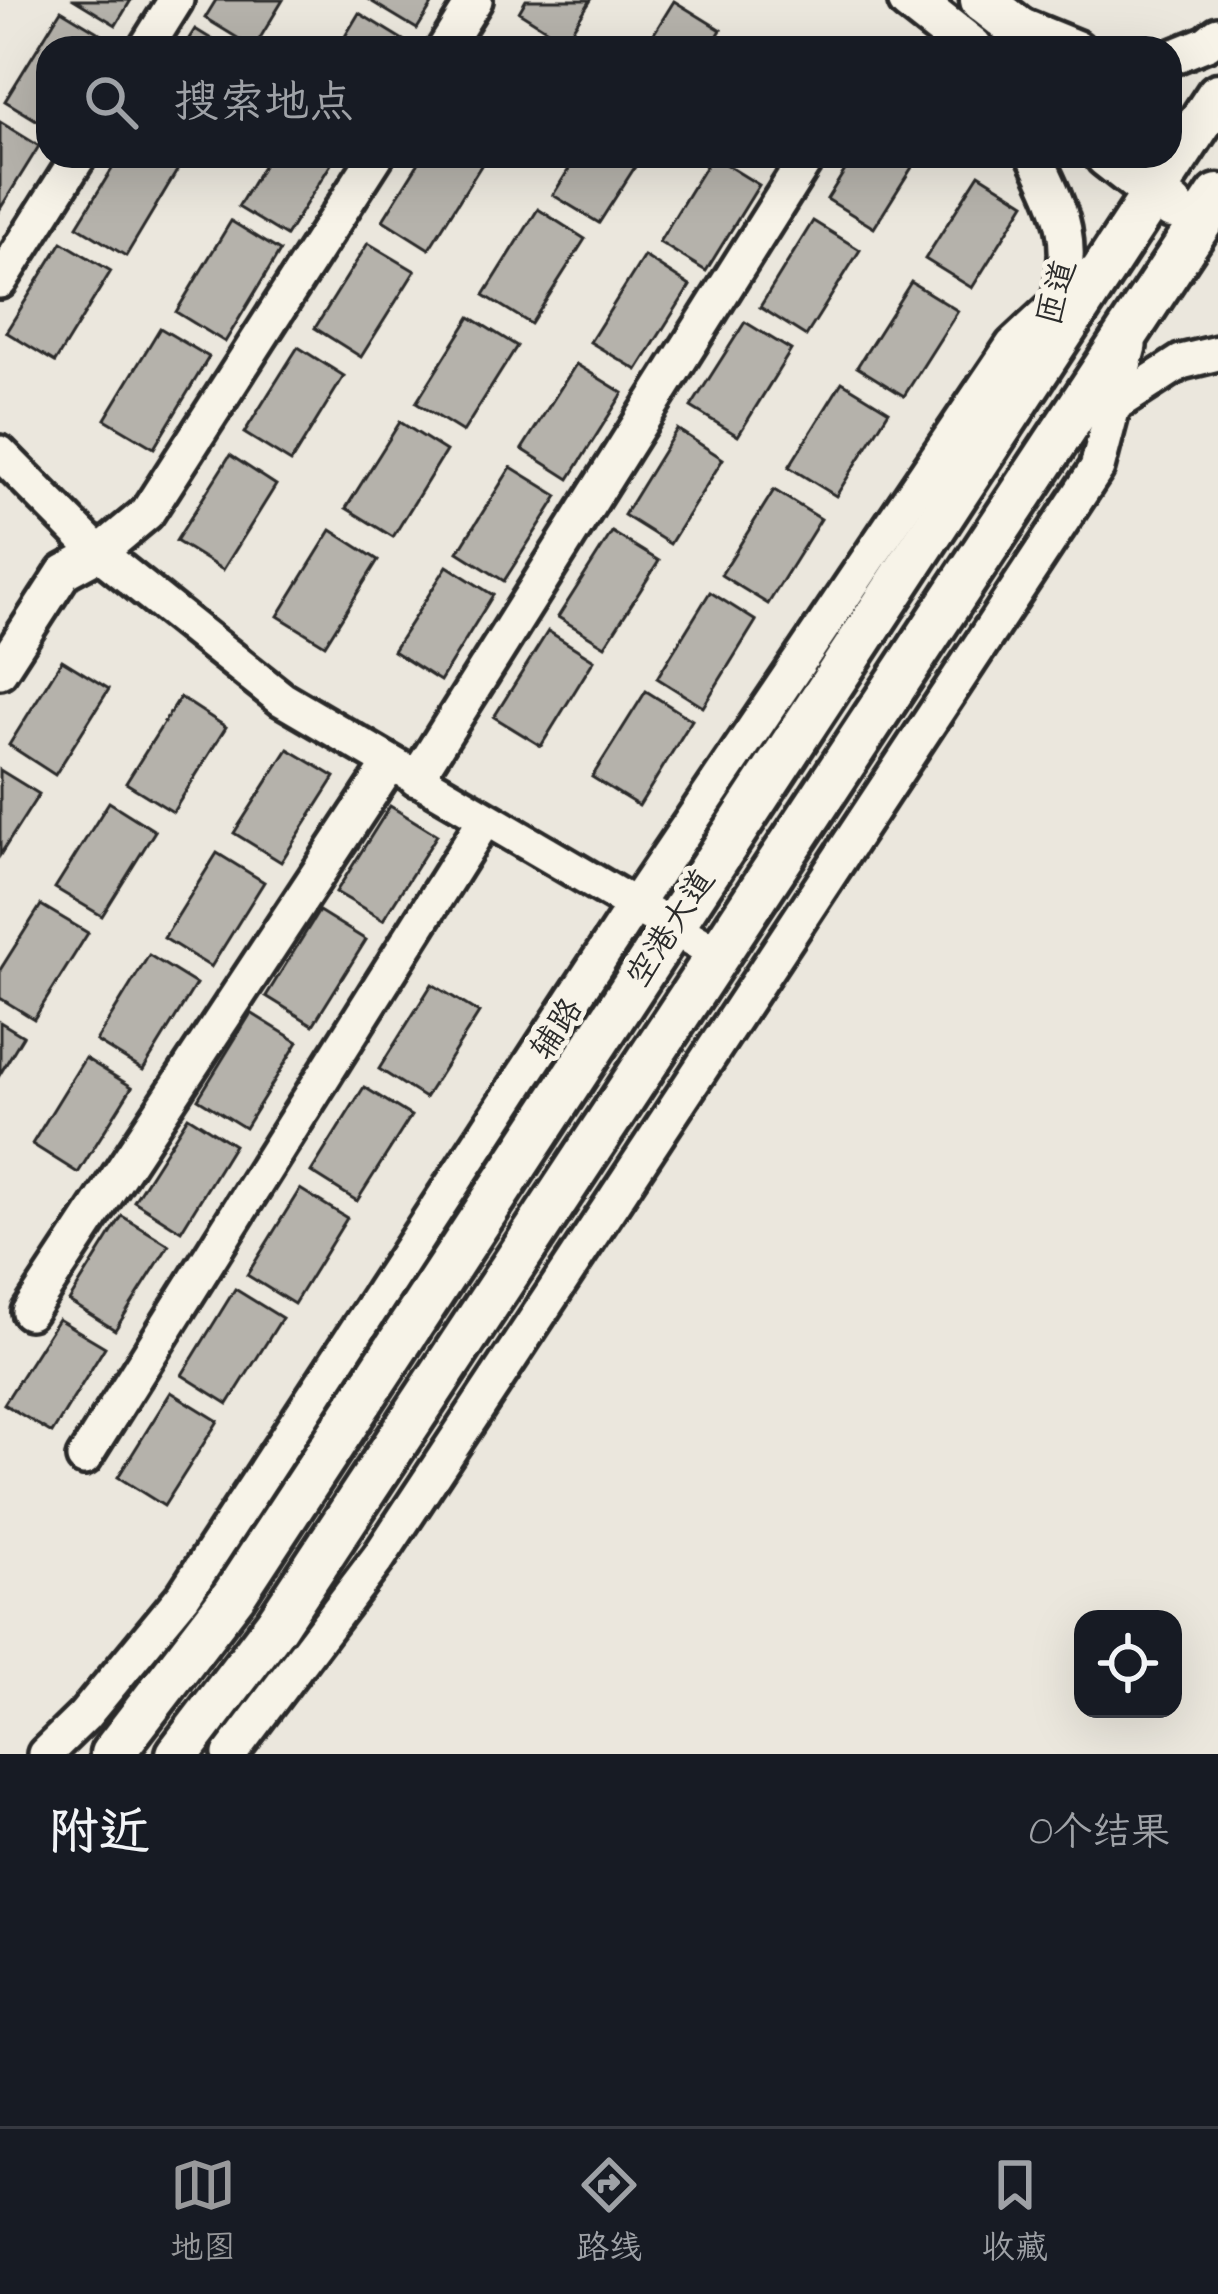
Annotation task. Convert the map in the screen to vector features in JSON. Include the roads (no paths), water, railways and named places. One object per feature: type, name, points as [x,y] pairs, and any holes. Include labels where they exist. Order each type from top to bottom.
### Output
[{"type":"main road","points":[[910,0],[955,36]]},
{"type":"main road","points":[[995,10],[1028,36]]},
{"type":"main road","name":"空港大道","points":[[1182,142],[1218,95]]},
{"type":"main road","points":[[1182,165],[1213,213]]},
{"type":"main road","points":[[1122,168],[1153,192],[1213,213]]},
{"type":"main road","name":"空港大道","points":[[112,1754],[233,1595],[652,916],[1003,427],[1166,168]]},
{"type":"main road","name":"空港大道","points":[[178,1754],[276,1625],[1136,316],[1213,213]]},
{"type":"street","points":[[154,36],[176,0]]},
{"type":"street","points":[[453,36],[476,0]]},
{"type":"street","points":[[995,10],[1051,36]]},
{"type":"street","points":[[1182,53],[1218,34]]},
{"type":"street","points":[[0,281],[71,168]]},
{"type":"street","points":[[0,671],[64,572],[99,553],[147,513],[368,168]]},
{"type":"street","points":[[29,1312],[403,772],[800,168]]},
{"type":"street","name":"匝道","points":[[1003,427],[1058,303],[1066,273],[1068,233],[1039,168]]},
{"type":"street","name":"辅路","points":[[45,1754],[84,1716],[184,1595],[652,916],[1013,345],[1114,250]]},
{"type":"street","points":[[230,1754],[379,1557],[1097,468],[1136,316]]},
{"type":"street","points":[[1040,464],[1113,406],[1181,362],[1218,353]]},
{"type":"street","points":[[0,453],[99,553],[282,699],[718,954]]},
{"type":"street","points":[[84,1458],[485,819]]}]
